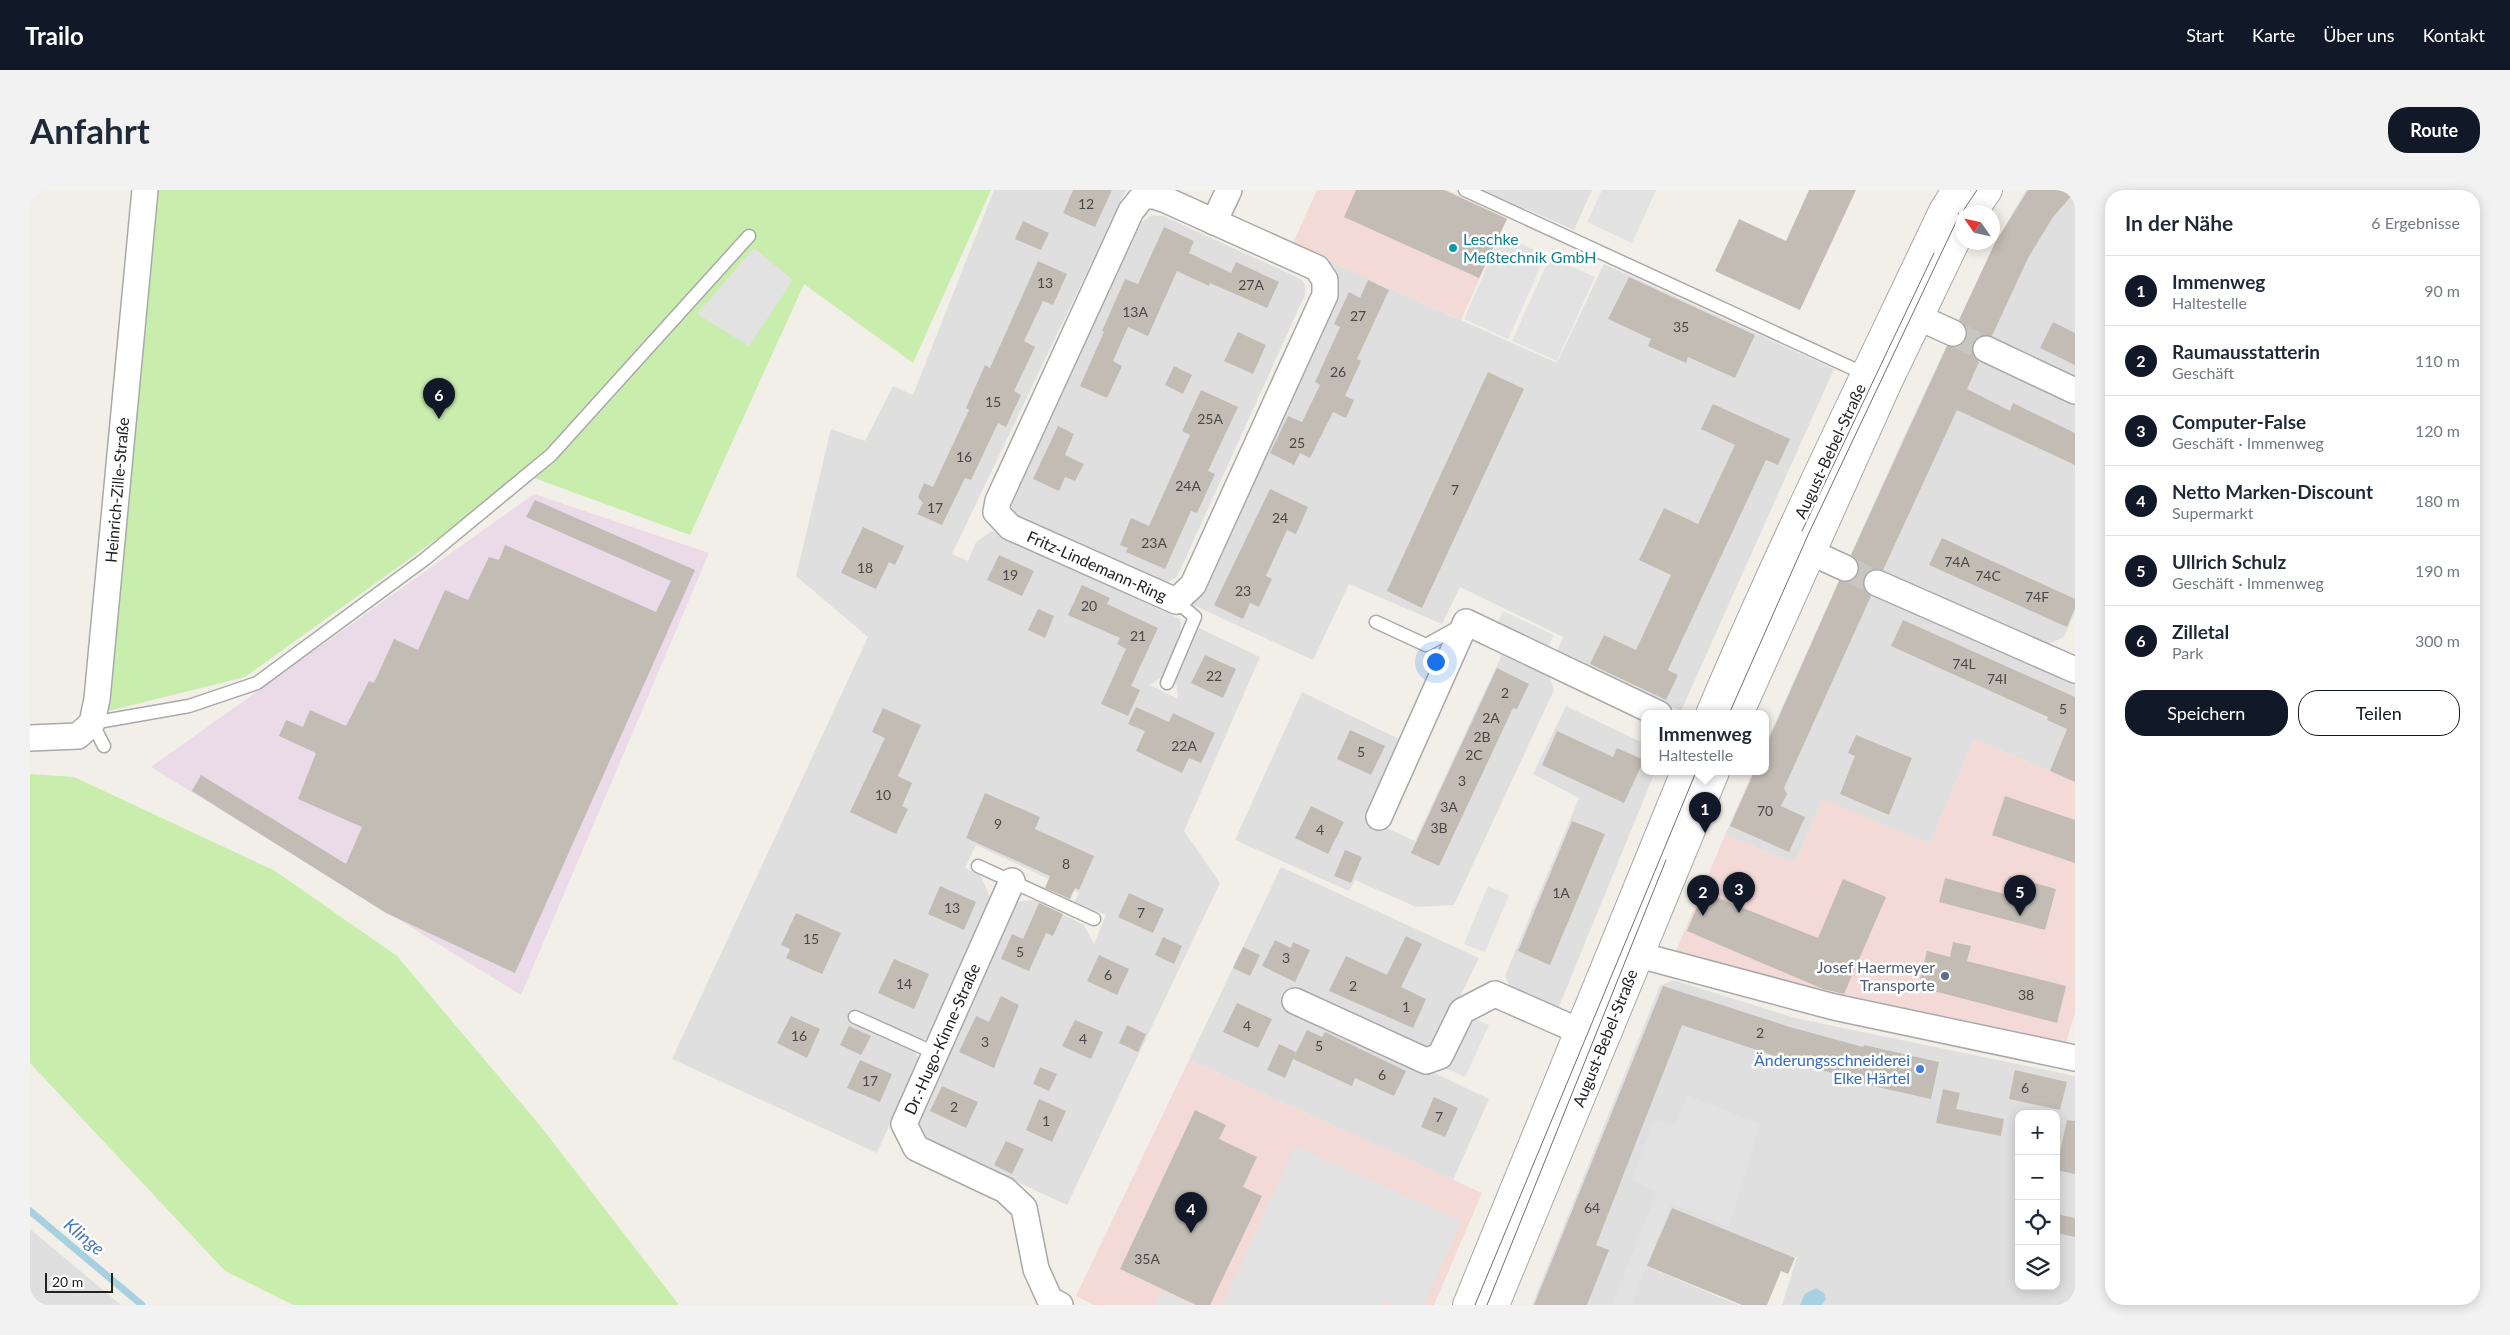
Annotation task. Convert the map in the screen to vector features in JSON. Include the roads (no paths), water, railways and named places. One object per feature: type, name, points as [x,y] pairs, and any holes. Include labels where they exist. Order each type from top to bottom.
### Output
[{"type":"street","name":"Heinrich-Zille-Straße","points":[[85,729],[97,699],[145,190]]},
{"type":"street","points":[[1214,222],[1229,190]]},
{"type":"street","name":"August-Bebel-Straße","points":[[1740,710],[1799,547],[1908,313],[1943,211],[1956,190]]},
{"type":"street","points":[[1978,205],[1988,190]]},
{"type":"street","name":"Fritz-Lindemann-Ring","points":[[1144,196],[1154,196],[1214,222],[1318,268],[1325,280],[1325,295],[1193,585],[1176,601],[1010,527],[999,518],[996,512],[998,501],[1131,211],[1144,196]]},
{"type":"street","name":"August-Bebel-Straße","points":[[1908,313],[1955,239]]},
{"type":"street","points":[[1908,313],[1953,333]]},
{"type":"street","points":[[1986,349],[2075,391]]},
{"type":"street","points":[[1799,547],[1845,568]]},
{"type":"street","name":"August-Bebel-Straße","points":[[1712,710],[1741,640],[1799,547]]},
{"type":"street","points":[[1877,583],[2067,666]]},
{"type":"street","points":[[1379,817],[1466,622],[1651,710]]},
{"type":"street","points":[[30,738],[85,729]]},
{"type":"street","name":"August-Bebel-Straße","points":[[1466,1305],[1684,775]]},
{"type":"street","name":"August-Bebel-Straße","points":[[1495,1305],[1714,775]]},
{"type":"street","name":"Dr.-Hugo-Kinne-Straße","points":[[1012,881],[904,1124],[916,1148],[1005,1190],[1024,1208],[1036,1269],[1050,1300],[1060,1305]]},
{"type":"street","points":[[1639,956],[1834,1006],[2074,1053]]},
{"type":"street","points":[[1295,1000],[1426,1061],[1440,1056],[1462,1011],[1495,994],[1578,1032]]},
{"type":"lane","points":[[1465,190],[1877,379]]},
{"type":"lane","points":[[85,729],[189,706],[258,683],[425,559],[551,455],[749,236]]},
{"type":"lane","points":[[1167,684],[1196,617],[1176,601]]},
{"type":"lane","points":[[1376,622],[1426,644],[1466,622]]},
{"type":"lane","points":[[978,866],[1094,919]]},
{"type":"lane","points":[[855,1017],[936,1053]]},
{"type":"water","points":[[1816,1288],[1824,1293],[1826,1299],[1822,1305],[1800,1305],[1805,1294]]},
{"type":"waterway","name":"Klinge","points":[[30,1211],[142,1305]]},
{"type":"tunnel","points":[[1953,333],[1986,349]]},
{"type":"tunnel","points":[[1845,568],[1877,583]]},
{"type":"tram line","points":[[1731,710],[1808,535],[1957,220],[1977,190]]},
{"type":"tram line","points":[[1802,531],[1934,253]]},
{"type":"tram line","points":[[1475,1305],[1695,775]]},
{"type":"tram line","points":[[1487,1305],[1666,860]]},
{"type":"place","name":"Leschke Meßtechnik GmbH","points":[[1453,248]]},
{"type":"place","name":"Zilletal","points":[[439,419]]},
{"type":"place","name":"Immenweg","points":[[1705,833]]},
{"type":"place","name":"Computer-False","points":[[1739,913]]},
{"type":"place","name":"Raumausstatterin","points":[[1703,916]]},
{"type":"place","name":"Ullrich Schulz","points":[[2020,916]]},
{"type":"place","name":"Josef Haermeyer Transporte","points":[[1945,976]]},
{"type":"place","name":"Änderungsschneiderei Elke Härtel","points":[[1920,1069]]},
{"type":"place","name":"Netto Marken-Discount","points":[[1191,1233]]}]
